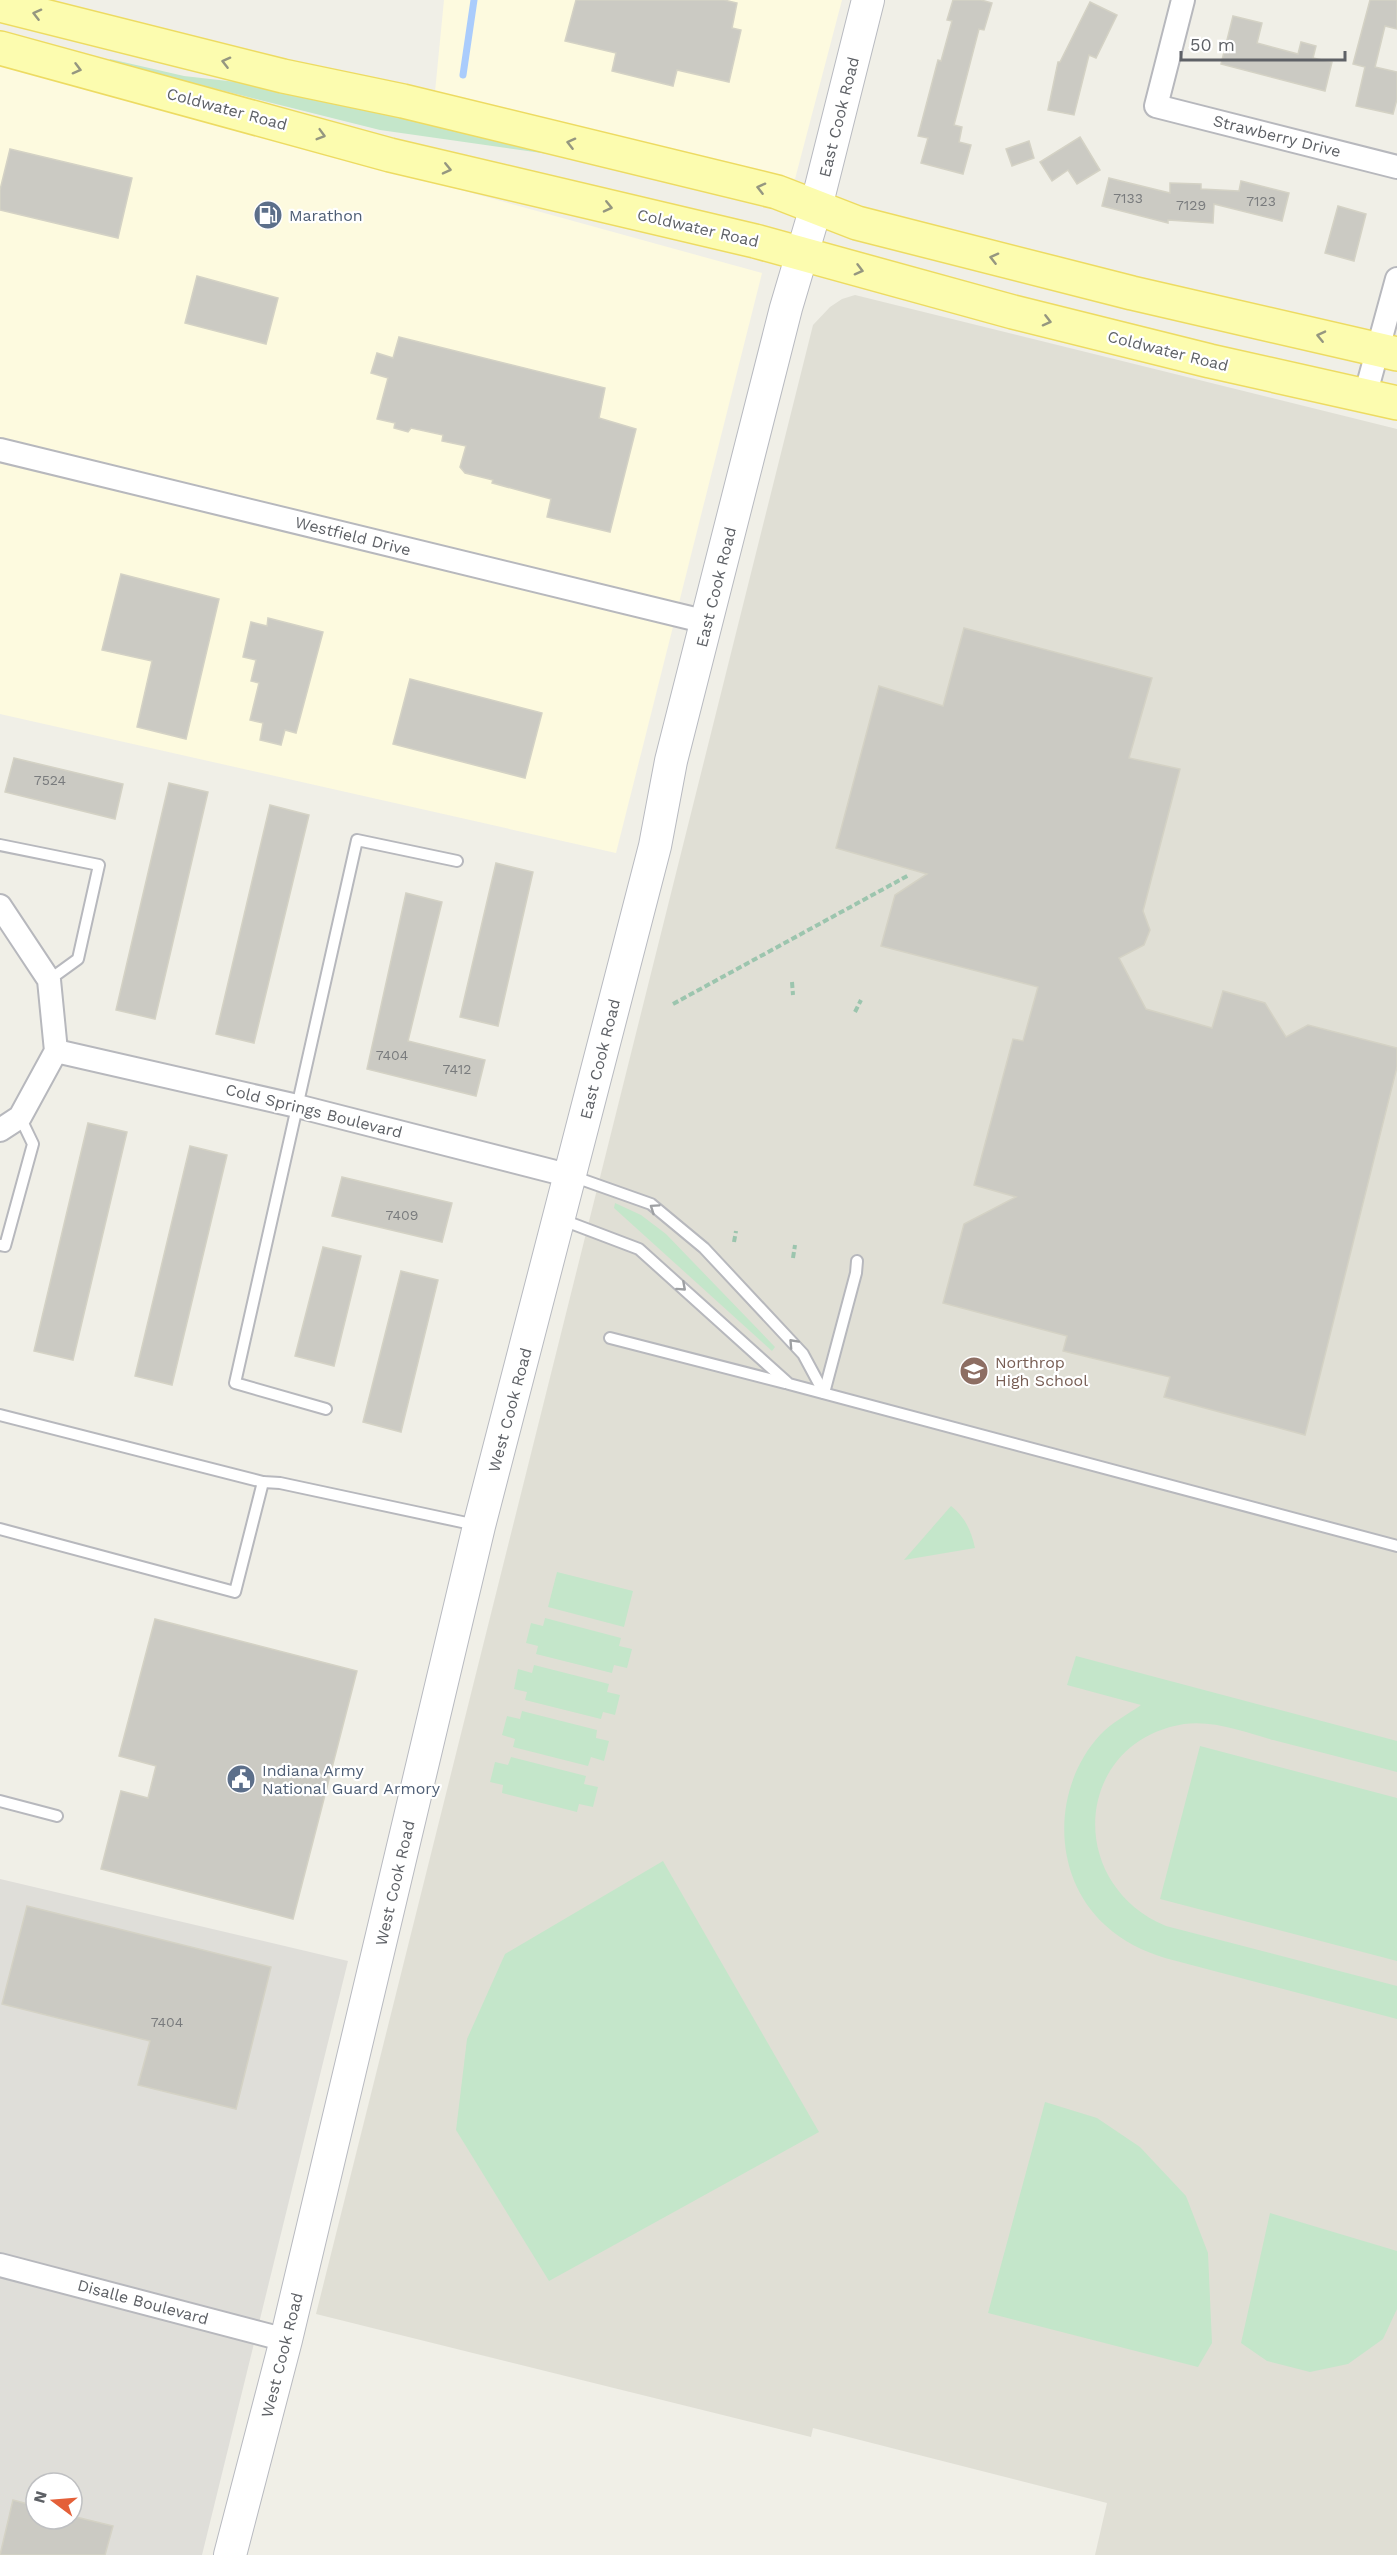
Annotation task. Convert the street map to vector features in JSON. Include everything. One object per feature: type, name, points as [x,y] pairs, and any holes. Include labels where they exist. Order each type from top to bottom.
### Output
[{"type":"main road","name":"East Cook Road","points":[[571,1176],[655,846],[671,760],[786,308],[816,207],[868,0]]},
{"type":"main road","points":[[0,5],[283,76],[404,101],[777,192],[868,226],[1132,293],[1387,351]]},
{"type":"main road","name":"Coldwater Road","points":[[0,48],[390,155],[802,254],[1013,312],[1210,361],[1397,403]]},
{"type":"main road","name":"West Cook Road","points":[[230,2555],[286,2340],[479,1526],[571,1176]]},
{"type":"street","name":"Strawberry Drive","points":[[1183,0],[1156,106],[1397,166]]},
{"type":"street","points":[[1365,396],[1387,351],[1397,279]]},
{"type":"street","name":"Westfield Drive","points":[[0,450],[707,622]]},
{"type":"street","points":[[0,906],[49,980],[56,1051],[20,1117],[0,1130]]},
{"type":"street","name":"Cold Springs Boulevard","points":[[56,1051],[297,1106],[571,1176]]},
{"type":"street","name":"Disalle Boulevard","points":[[0,2265],[286,2340]]},
{"type":"lane","points":[[326,1409],[235,1383],[357,840],[458,861]]},
{"type":"lane","points":[[0,844],[99,865],[78,959],[49,980]]},
{"type":"lane","points":[[0,1245],[5,1246],[33,1144],[20,1117]]},
{"type":"lane","points":[[571,1176],[651,1204],[704,1248],[803,1354],[824,1393]]},
{"type":"lane","points":[[560,1219],[639,1249],[789,1384]]},
{"type":"lane","points":[[824,1393],[856,1273],[857,1260]]},
{"type":"lane","points":[[610,1338],[824,1393],[1264,1513],[1397,1546]]},
{"type":"lane","points":[[0,1415],[263,1482],[280,1483],[479,1526]]},
{"type":"lane","points":[[0,1529],[235,1592],[263,1482]]},
{"type":"lane","points":[[0,1801],[57,1815]]},
{"type":"path","points":[[673,1004],[909,875]]},
{"type":"path","points":[[792,981],[793,995]]},
{"type":"path","points":[[855,1012],[861,1000]]},
{"type":"path","points":[[734,1242],[736,1231]]},
{"type":"path","points":[[793,1258],[795,1245]]},
{"type":"shaded area","points":[[444,0],[842,0],[795,179],[435,92]]},
{"type":"shaded area","points":[[0,63],[762,273],[616,853],[0,714]]},
{"type":"shaded area","name":"Northrop High School","points":[[855,295],[1397,429],[1397,2555],[1095,2555],[1107,2503],[813,2428],[811,2437],[316,2314],[813,325],[830,307],[842,299]]},
{"type":"shaded area","points":[[0,1879],[348,1961],[202,2555],[0,2555]]},
{"type":"green space","points":[[110,59],[184,76],[272,86],[570,157],[380,130],[109,62]]},
{"type":"green space","points":[[615,1203],[641,1215],[666,1234],[775,1347],[772,1351],[614,1208]]},
{"type":"green space","points":[[951,1506],[967,1524],[975,1548],[904,1560]]},
{"type":"green space","points":[[557,1572],[633,1591],[624,1627],[548,1607]]},
{"type":"green space","points":[[545,1618],[621,1638],[619,1646],[632,1649],[627,1668],[614,1665],[612,1673],[536,1654],[538,1646],[526,1643],[531,1623],[543,1626]]},
{"type":"green space","points":[[1076,1656],[1397,1741],[1397,1772],[1229,1728],[1207,1724],[1184,1724],[1147,1736],[1120,1757],[1103,1784],[1096,1816],[1098,1848],[1110,1879],[1133,1906],[1166,1926],[1397,1986],[1397,2019],[1165,1958],[1119,1936],[1105,1925],[1087,1905],[1075,1882],[1067,1857],[1064,1831],[1066,1805],[1073,1780],[1084,1756],[1105,1730],[1141,1705],[1067,1685]]},
{"type":"green space","points":[[534,1665],[609,1684],[607,1692],[620,1695],[615,1715],[603,1712],[601,1719],[525,1700],[527,1692],[514,1689],[518,1669],[532,1673]]},
{"type":"green space","points":[[522,1711],[597,1730],[596,1738],[609,1741],[604,1761],[591,1757],[588,1766],[513,1747],[515,1739],[502,1735],[507,1716],[520,1719]]},
{"type":"green space","points":[[1200,1746],[1397,1798],[1397,1961],[1160,1899]]},
{"type":"green space","points":[[511,1757],[586,1776],[584,1784],[598,1787],[593,1807],[579,1804],[577,1812],[502,1793],[503,1785],[490,1782],[495,1762],[508,1765]]},
{"type":"green space","points":[[663,1861],[819,2132],[549,2281],[456,2130],[467,2039],[505,1954]]},
{"type":"green space","points":[[1045,2102],[1097,2118],[1140,2147],[1186,2196],[1208,2253],[1212,2343],[1198,2367],[988,2313]]},
{"type":"green space","points":[[1270,2213],[1397,2251],[1397,2309],[1383,2339],[1348,2364],[1310,2372],[1267,2361],[1241,2343]]},
{"type":"building","points":[[576,0],[724,0],[737,3],[732,28],[741,30],[729,82],[677,70],[673,86],[612,71],[616,53],[565,41]]},
{"type":"building","points":[[953,0],[981,0],[992,3],[984,30],[979,29],[954,125],[962,127],[959,142],[971,145],[963,174],[921,163],[928,138],[918,136],[938,60],[941,61],[952,21],[947,20]]},
{"type":"building","points":[[1370,0],[1397,0],[1397,29],[1385,26],[1375,67],[1397,72],[1397,99],[1393,114],[1356,106],[1365,67],[1353,64]]},
{"type":"building","points":[[1090,2],[1117,15],[1096,58],[1089,55],[1074,115],[1048,110],[1058,62]]},
{"type":"building","points":[[1233,16],[1262,23],[1257,43],[1298,54],[1301,42],[1316,46],[1313,58],[1332,62],[1325,91],[1221,64]]},
{"type":"building","points":[[1080,137],[1100,170],[1077,184],[1068,170],[1052,181],[1040,162]]},
{"type":"building","points":[[1029,141],[1034,158],[1012,166],[1006,149]]},
{"type":"building","points":[[10,149],[132,178],[118,238],[0,210],[0,190]]},
{"type":"building","points":[[1109,178],[1170,193],[1170,183],[1201,184],[1201,189],[1239,191],[1241,181],[1289,193],[1282,221],[1214,204],[1213,223],[1168,220],[1168,223],[1102,206]]},
{"type":"building","points":[[1338,206],[1366,214],[1354,261],[1325,253]]},
{"type":"building","points":[[197,276],[278,298],[266,344],[185,323]]},
{"type":"building","points":[[399,337],[605,388],[599,418],[636,429],[610,532],[547,517],[551,499],[465,473],[460,467],[466,446],[442,441],[443,435],[411,428],[408,432],[394,428],[395,423],[377,419],[388,378],[371,373],[377,353],[393,358]]},
{"type":"building","points":[[121,574],[219,599],[186,739],[137,727],[152,661],[102,650]]},
{"type":"building","points":[[268,618],[323,632],[296,733],[285,730],[281,745],[260,740],[263,723],[250,720],[259,683],[251,681],[256,660],[243,657],[251,622],[267,626]]},
{"type":"building","name":"Northrop High School","points":[[964,628],[1152,678],[1129,758],[1180,769],[1143,911],[1150,930],[1144,945],[1119,958],[1146,1009],[1212,1028],[1223,991],[1265,1003],[1286,1037],[1308,1025],[1397,1048],[1397,1067],[1305,1435],[1164,1397],[1170,1377],[1063,1351],[1067,1336],[943,1303],[964,1224],[1016,1197],[974,1185],[1013,1039],[1023,1041],[1038,987],[881,946],[895,895],[927,874],[836,848],[879,686],[943,706]]},
{"type":"building","points":[[410,679],[542,713],[525,778],[393,744]]},
{"type":"building","points":[[14,758],[123,784],[115,819],[5,792]]},
{"type":"building","points":[[169,783],[208,792],[155,1019],[116,1010]]},
{"type":"building","points":[[270,805],[309,815],[254,1043],[216,1034]]},
{"type":"building","points":[[496,863],[533,872],[498,1026],[460,1017]]},
{"type":"building","points":[[406,893],[442,902],[408,1041],[485,1060],[476,1096],[367,1069]]},
{"type":"building","points":[[88,1123],[127,1132],[73,1360],[34,1351]]},
{"type":"building","points":[[190,1146],[227,1155],[172,1385],[135,1376]]},
{"type":"building","points":[[342,1177],[452,1203],[442,1242],[332,1216]]},
{"type":"building","points":[[323,1247],[361,1256],[334,1366],[295,1356]]},
{"type":"building","points":[[401,1271],[438,1280],[401,1432],[363,1422]]},
{"type":"building","name":"Indiana Army National Guard Armory","points":[[155,1619],[357,1671],[293,1919],[101,1869],[121,1791],[148,1798],[156,1766],[119,1756]]},
{"type":"building","points":[[27,1906],[271,1967],[236,2109],[138,2085],[150,2041],[2,2004]]},
{"type":"building","points":[[13,2500],[24,2503],[24,2531],[84,2531],[84,2519],[113,2526],[105,2555],[0,2555]]},
{"type":"waterway","points":[[463,75],[474,0]]},
{"type":"place","name":"Marathon","points":[[268,215]]},
{"type":"place","name":"Northrop High School","points":[[974,1371]]},
{"type":"place","name":"Indiana Army National Guard Armory","points":[[241,1779]]}]
